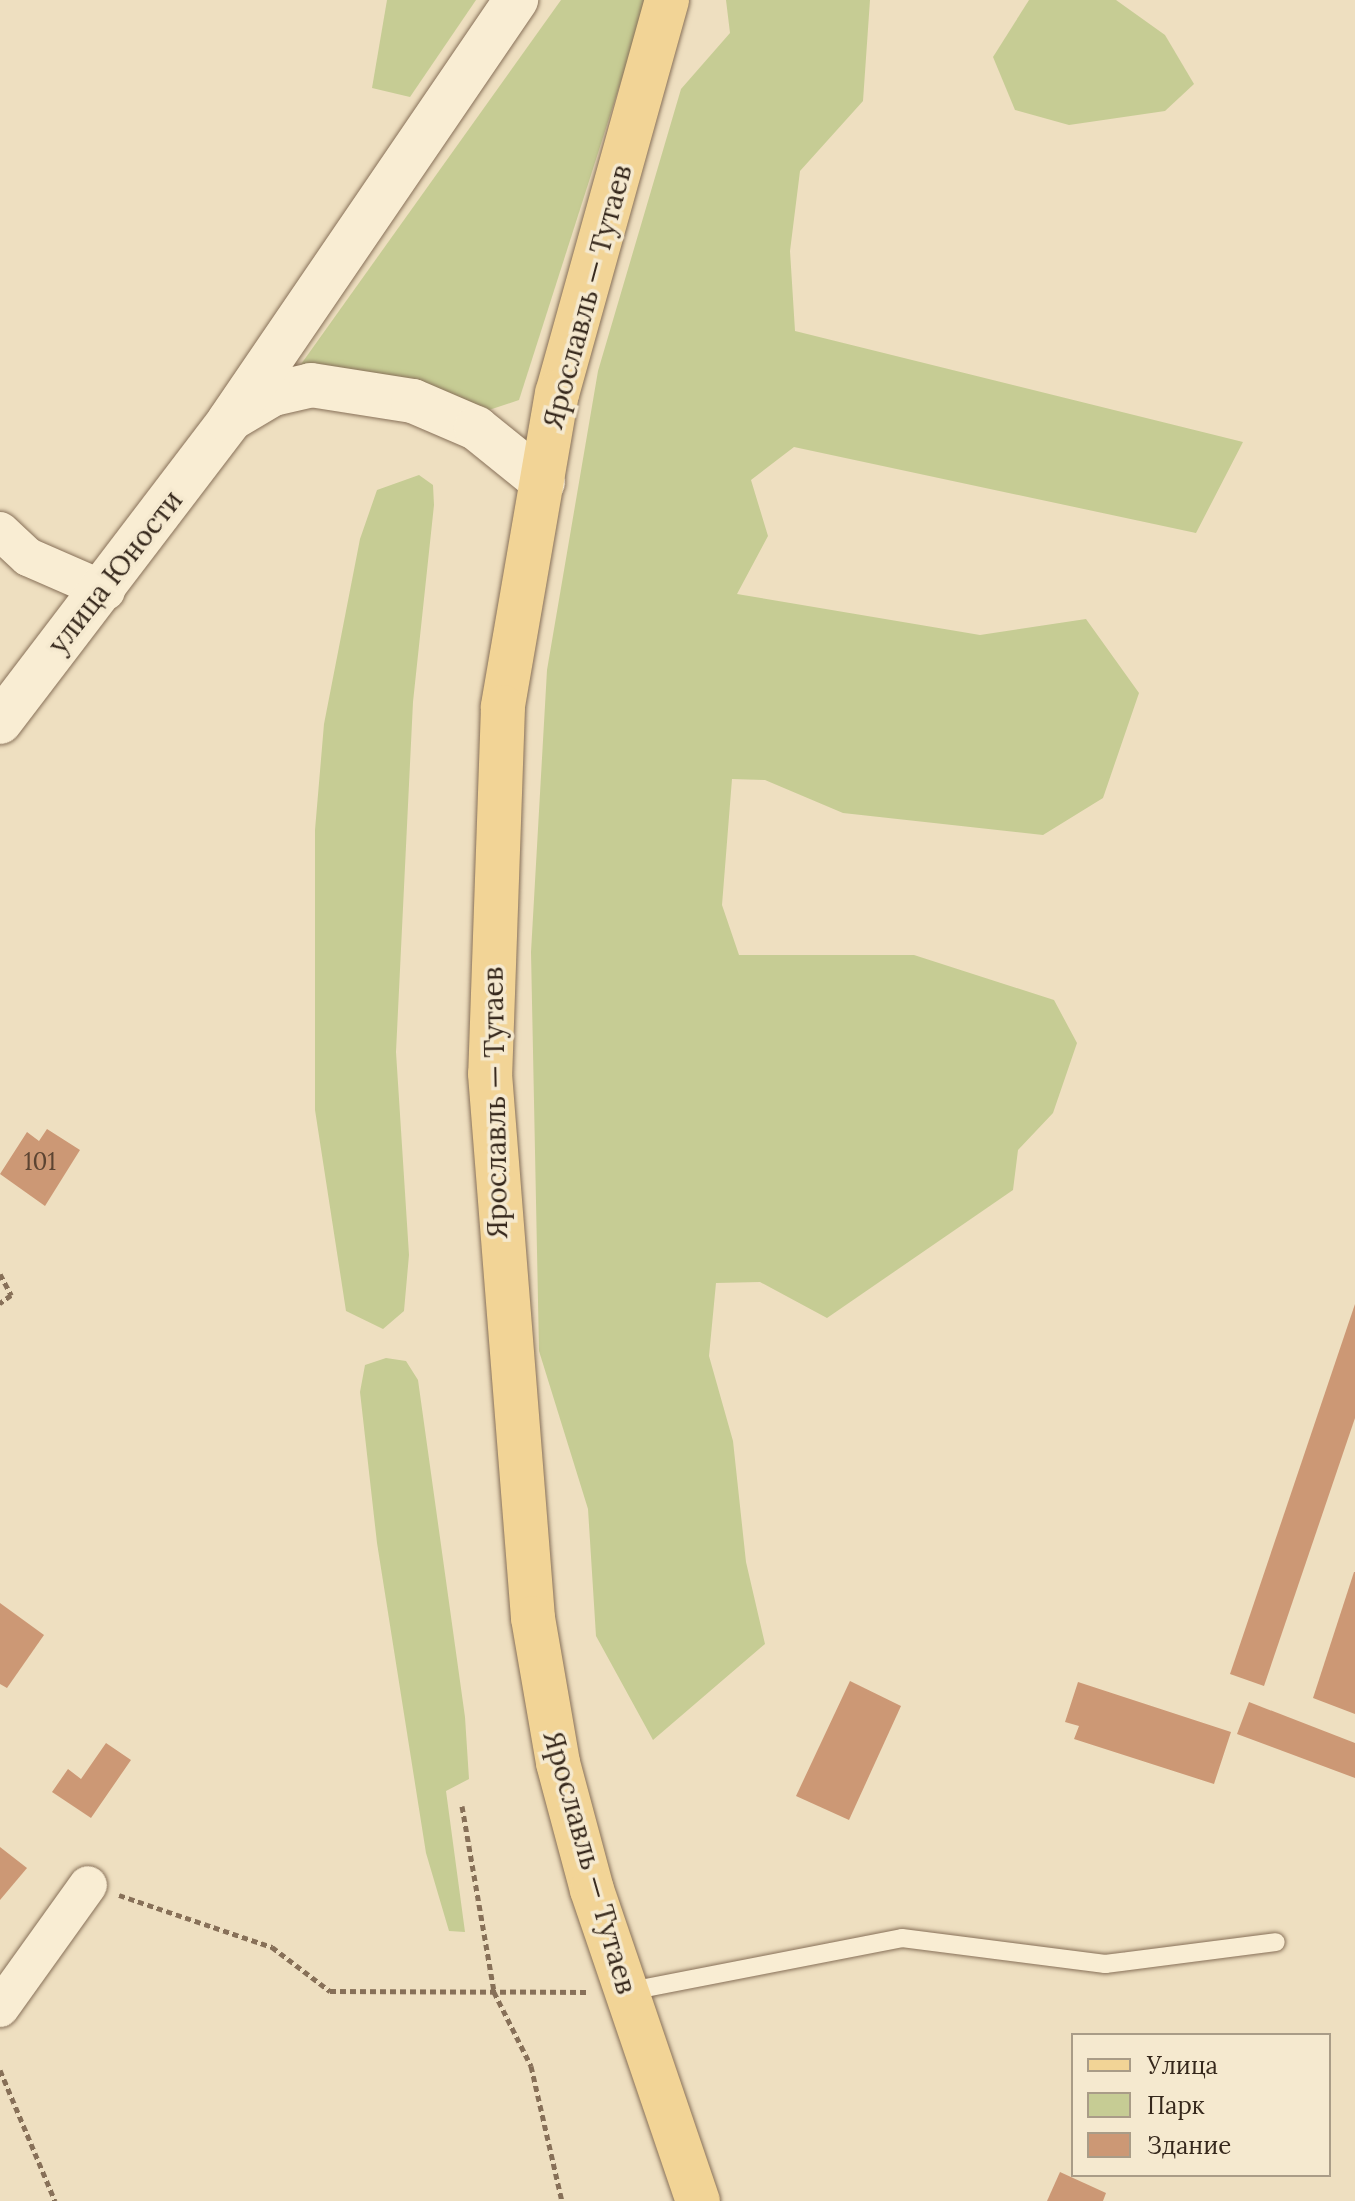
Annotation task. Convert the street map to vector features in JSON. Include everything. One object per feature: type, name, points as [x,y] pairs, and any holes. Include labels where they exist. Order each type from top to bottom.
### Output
[{"type":"main road","name":"Ярославль — Тутаев","points":[[667,0],[557,393],[503,707],[492,879],[490,1074],[499,1256],[533,1618],[555,1749],[625,1992],[698,2201]]},
{"type":"street","name":"улица Юности","points":[[0,722],[106,591],[229,421],[516,0]]},
{"type":"street","points":[[229,421],[273,394],[311,385],[357,389],[413,401],[476,428],[543,482]]},
{"type":"street","points":[[0,531],[28,557],[106,591]]},
{"type":"street","points":[[0,2008],[88,1885]]},
{"type":"lane","points":[[625,1992],[902,1938],[1105,1964],[1276,1942]]},
{"type":"path","points":[[0,1274],[11,1295],[0,1303]]},
{"type":"path","points":[[462,1806],[494,1992],[531,2066],[562,2201]]},
{"type":"path","points":[[88,1885],[272,1947],[330,1991],[625,1992]]},
{"type":"path","points":[[0,2070],[55,2201]]},
{"type":"green space","points":[[387,0],[476,0],[410,97],[372,88]]},
{"type":"green space","points":[[561,0],[647,0],[519,400],[486,411],[299,367]]},
{"type":"green space","points":[[726,0],[870,0],[863,101],[800,171],[790,251],[795,331],[1243,442],[1196,533],[794,447],[751,480],[768,536],[737,594],[980,635],[1086,619],[1139,693],[1103,798],[1043,835],[843,813],[765,780],[732,779],[722,905],[739,955],[914,955],[1054,1000],[1077,1043],[1053,1113],[1018,1150],[1013,1190],[827,1318],[760,1282],[716,1283],[709,1356],[733,1441],[746,1562],[765,1644],[653,1740],[596,1636],[588,1509],[539,1351],[531,952],[547,670],[598,371],[681,89],[730,33]]},
{"type":"green space","points":[[1029,0],[1116,0],[1165,35],[1194,84],[1165,111],[1069,125],[1015,110],[993,57]]},
{"type":"green space","points":[[419,475],[433,485],[434,505],[413,702],[396,1052],[409,1255],[404,1311],[383,1329],[346,1311],[315,1110],[315,830],[324,724],[360,539],[377,490]]},
{"type":"green space","points":[[386,1358],[406,1361],[418,1380],[465,1717],[469,1779],[446,1791],[465,1932],[449,1931],[426,1853],[377,1543],[360,1392],[365,1365]]},
{"type":"building","points":[[47,1129],[80,1150],[45,1206],[0,1174],[27,1132],[39,1141]]},
{"type":"building","points":[[1355,1304],[1355,1418],[1264,1686],[1230,1674]]},
{"type":"building","points":[[1355,1572],[1355,1714],[1313,1698]]},
{"type":"building","points":[[0,1603],[44,1635],[7,1688],[0,1684]]},
{"type":"building","points":[[850,1681],[901,1706],[849,1820],[796,1796]]},
{"type":"building","points":[[1078,1682],[1231,1732],[1214,1784],[1074,1739],[1079,1726],[1065,1722]]},
{"type":"building","points":[[1249,1702],[1355,1743],[1355,1778],[1237,1734]]},
{"type":"building","points":[[106,1743],[131,1760],[91,1818],[52,1792],[68,1769],[81,1779]]},
{"type":"building","points":[[0,1847],[27,1868],[0,1900]]},
{"type":"building","points":[[1060,2172],[1106,2193],[1103,2201],[1047,2201]]}]
